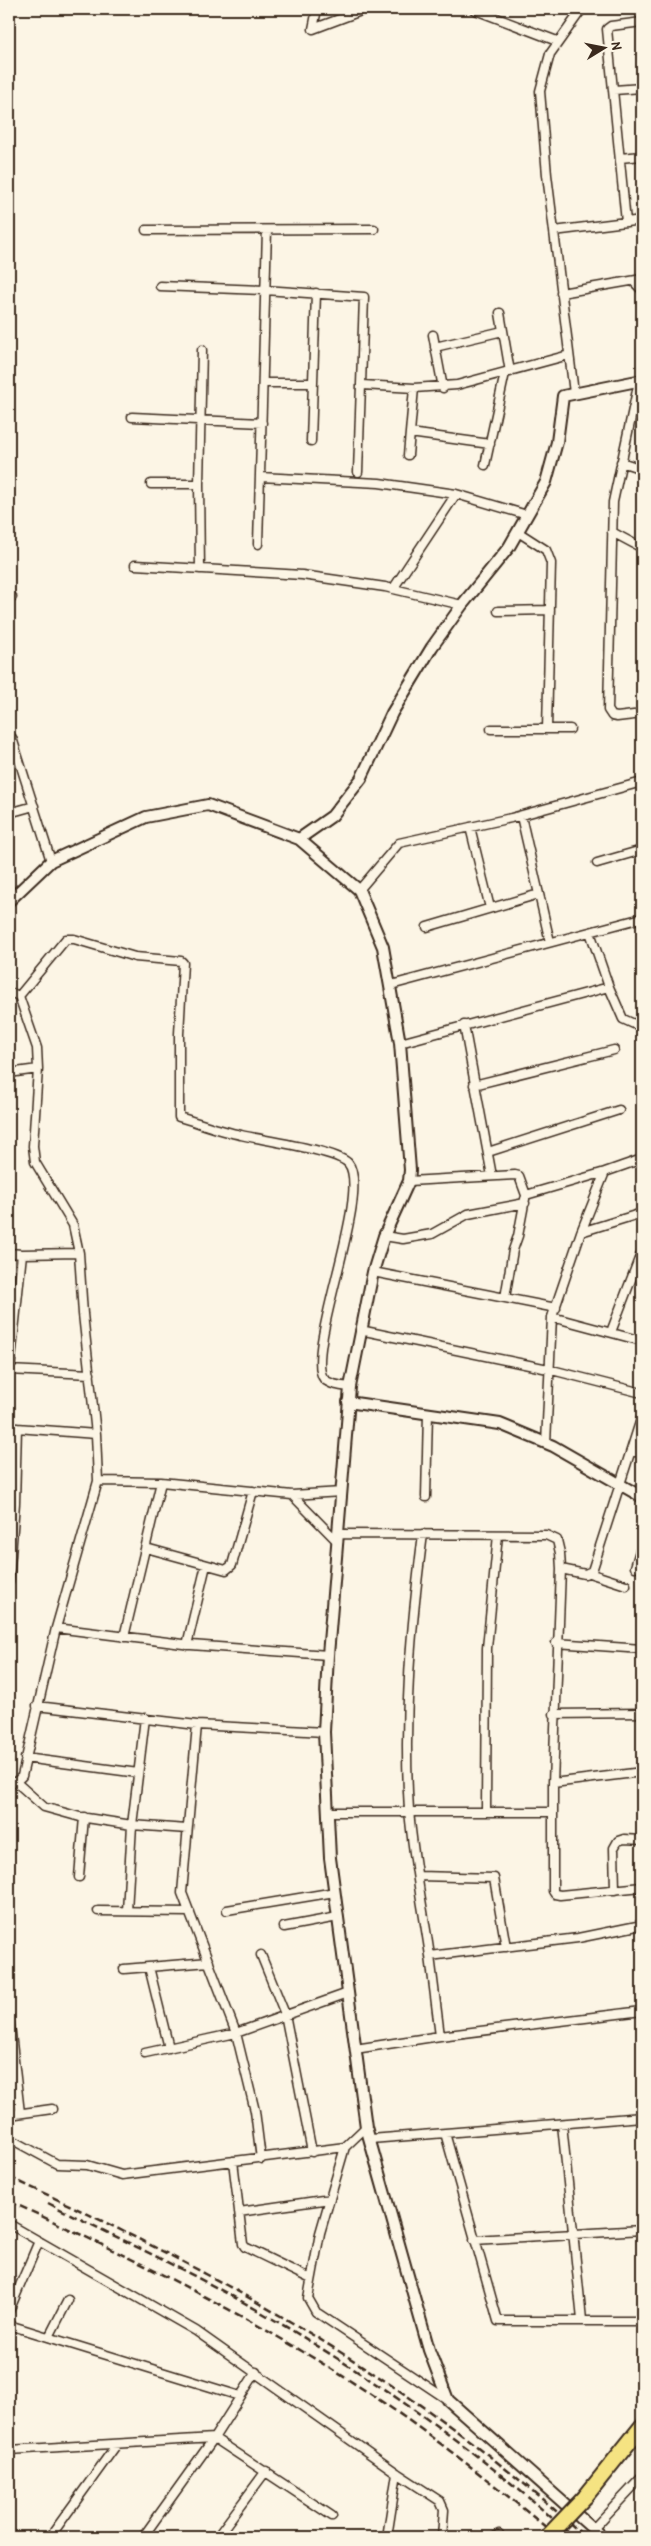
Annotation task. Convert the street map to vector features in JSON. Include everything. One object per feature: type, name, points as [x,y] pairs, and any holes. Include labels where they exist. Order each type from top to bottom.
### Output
[{"type":"highway","points":[[547,2537],[585,2497],[642,2426]]},
{"type":"main road","points":[[299,839],[332,816],[361,779],[392,714],[432,647],[462,605],[509,547],[518,532],[546,482],[557,442],[561,399],[563,396],[574,392],[641,381]]},
{"type":"main road","points":[[9,901],[51,861],[146,817],[208,805],[299,839],[359,890],[383,947],[400,1043],[410,1170],[409,1181],[384,1236],[374,1272],[360,1330],[350,1387],[328,1655],[324,1732],[330,1858],[366,2127],[430,2350],[448,2400],[602,2537]]},
{"type":"main road","points":[[348,1402],[500,1424],[546,1443],[642,1497]]},
{"type":"street","points":[[317,9],[312,29],[366,9]]},
{"type":"street","points":[[473,9],[557,41]]},
{"type":"street","points":[[574,392],[554,231],[540,91],[550,54],[557,41],[582,9]]},
{"type":"street","points":[[626,222],[608,27],[642,22]]},
{"type":"street","points":[[614,90],[642,88]]},
{"type":"street","points":[[620,158],[642,156]]},
{"type":"street","points":[[554,231],[642,220]]},
{"type":"street","points":[[146,230],[374,230]]},
{"type":"street","points":[[258,544],[267,230]]},
{"type":"street","points":[[561,292],[642,279]]},
{"type":"street","points":[[633,281],[642,290]]},
{"type":"street","points":[[160,286],[265,290],[364,297],[358,472]]},
{"type":"street","points":[[311,441],[316,293]]},
{"type":"street","points":[[486,466],[507,372],[500,313]]},
{"type":"street","points":[[435,348],[503,331]]},
{"type":"street","points":[[433,335],[443,387]]},
{"type":"street","points":[[200,569],[198,484],[202,350]]},
{"type":"street","points":[[362,385],[414,388],[443,387],[569,355]]},
{"type":"street","points":[[641,381],[613,502],[608,710],[612,716],[617,717],[642,714]]},
{"type":"street","points":[[263,383],[313,383]]},
{"type":"street","points":[[408,455],[414,388]]},
{"type":"street","points":[[132,417],[262,424]]},
{"type":"street","points":[[410,433],[490,444]]},
{"type":"street","points":[[621,462],[642,469]]},
{"type":"street","points":[[260,477],[379,483],[456,494],[527,515]]},
{"type":"street","points":[[151,484],[198,484]]},
{"type":"street","points":[[393,590],[456,494]]},
{"type":"street","points":[[518,532],[546,550],[551,564],[547,729]]},
{"type":"street","points":[[612,532],[642,548]]},
{"type":"street","points":[[135,565],[302,575],[393,590],[462,605]]},
{"type":"street","points":[[498,611],[550,610]]},
{"type":"street","points":[[491,729],[570,729]]},
{"type":"street","points":[[12,738],[13,756],[34,806],[51,861]]},
{"type":"street","points":[[359,890],[399,844],[521,816],[642,782]]},
{"type":"street","points":[[9,813],[34,806]]},
{"type":"street","points":[[521,816],[550,942]]},
{"type":"street","points":[[470,827],[490,908]]},
{"type":"street","points":[[597,863],[642,850]]},
{"type":"street","points":[[427,927],[539,894]]},
{"type":"street","points":[[390,984],[642,918]]},
{"type":"street","points":[[590,932],[609,986],[624,1019],[634,1024],[642,1021]]},
{"type":"street","points":[[19,996],[66,939],[74,939],[135,957],[183,963],[179,1034],[179,1117],[240,1135],[331,1156],[348,1163],[350,1168],[352,1175],[351,1214],[323,1338],[320,1368],[324,1379],[329,1383],[350,1387]]},
{"type":"street","points":[[400,1043],[609,986]]},
{"type":"street","points":[[9,992],[19,996],[37,1048],[38,1069],[33,1146],[35,1162],[73,1225],[79,1253],[96,1434],[98,1481],[56,1628],[22,1776],[12,1782],[44,1807],[84,1817],[132,1825],[187,1829]]},
{"type":"street","points":[[464,1025],[492,1176]]},
{"type":"street","points":[[474,1085],[614,1050]]},
{"type":"street","points":[[9,1073],[38,1069]]},
{"type":"street","points":[[488,1152],[618,1110]]},
{"type":"street","points":[[526,1195],[642,1159]]},
{"type":"street","points":[[546,1443],[548,1369],[552,1317],[581,1232],[605,1172]]},
{"type":"street","points":[[409,1181],[519,1176],[526,1195],[518,1236],[513,1250],[505,1298]]},
{"type":"street","points":[[384,1236],[403,1240],[432,1234],[468,1214],[525,1203]]},
{"type":"street","points":[[581,1232],[642,1213]]},
{"type":"street","points":[[611,1332],[642,1251]]},
{"type":"street","points":[[9,1253],[79,1253]]},
{"type":"street","points":[[22,1254],[9,1370],[90,1374]]},
{"type":"street","points":[[374,1272],[556,1308]]},
{"type":"street","points":[[552,1317],[642,1341]]},
{"type":"street","points":[[360,1330],[548,1369],[642,1393]]},
{"type":"street","points":[[426,1496],[428,1413]]},
{"type":"street","points":[[589,1572],[592,1571],[642,1416]]},
{"type":"street","points":[[9,1581],[16,1503],[13,1427],[96,1434]]},
{"type":"street","points":[[630,1452],[642,1453]]},
{"type":"street","points":[[98,1481],[161,1482],[292,1495],[342,1492]]},
{"type":"street","points":[[124,1638],[161,1482]]},
{"type":"street","points":[[146,1548],[226,1570],[232,1565],[254,1491]]},
{"type":"street","points":[[292,1495],[338,1538],[423,1534],[546,1535],[554,1538],[559,1545],[561,1569],[554,1714],[553,1891],[555,1894],[642,1887]]},
{"type":"street","points":[[423,1534],[411,1623],[406,1748],[410,1812],[440,2036]]},
{"type":"street","points":[[486,1812],[487,1648],[498,1535]]},
{"type":"street","points":[[635,1566],[642,1544]]},
{"type":"street","points":[[187,1645],[206,1565]]},
{"type":"street","points":[[561,1569],[589,1572],[626,1586]]},
{"type":"street","points":[[56,1628],[187,1645],[328,1655]]},
{"type":"street","points":[[556,1643],[642,1649]]},
{"type":"street","points":[[37,1706],[197,1725],[324,1732]]},
{"type":"street","points":[[554,1714],[642,1713]]},
{"type":"street","points":[[127,1911],[132,1825],[145,1718]]},
{"type":"street","points":[[197,1725],[182,1893],[236,2033],[255,2111],[261,2159]]},
{"type":"street","points":[[25,1758],[138,1773]]},
{"type":"street","points":[[553,1783],[642,1772]]},
{"type":"street","points":[[328,1812],[553,1812]]},
{"type":"street","points":[[80,1877],[84,1817]]},
{"type":"street","points":[[615,1890],[614,1848],[618,1841],[624,1838],[642,1840]]},
{"type":"street","points":[[419,1876],[494,1878],[506,1947]]},
{"type":"street","points":[[227,1910],[335,1892]]},
{"type":"street","points":[[98,1911],[190,1912]]},
{"type":"street","points":[[284,1928],[338,1917]]},
{"type":"street","points":[[430,1956],[578,1938],[642,1925]]},
{"type":"street","points":[[262,1956],[285,2014],[312,2152]]},
{"type":"street","points":[[124,1970],[209,1962]]},
{"type":"street","points":[[149,1967],[169,2048]]},
{"type":"street","points":[[145,2053],[236,2033],[348,1993]]},
{"type":"street","points":[[356,2049],[440,2036],[642,2011]]},
{"type":"street","points":[[9,2016],[20,2113]]},
{"type":"street","points":[[9,2115],[52,2109]]},
{"type":"street","points":[[371,2140],[642,2117]]},
{"type":"street","points":[[562,2124],[582,2320]]},
{"type":"street","points":[[366,2127],[344,2147],[310,2279],[308,2298],[316,2312],[448,2400]]},
{"type":"street","points":[[445,2133],[498,2321],[642,2321]]},
{"type":"street","points":[[9,2138],[57,2164],[88,2165],[122,2175],[261,2159],[344,2147]]},
{"type":"street","points":[[234,2162],[241,2238],[245,2247],[310,2279]]},
{"type":"street","points":[[239,2212],[330,2199]]},
{"type":"street","points":[[9,2224],[196,2330],[397,2473],[444,2504],[442,2537]]},
{"type":"street","points":[[474,2240],[642,2230]]},
{"type":"street","points":[[9,2310],[39,2241]]},
{"type":"street","points":[[48,2337],[68,2300]]},
{"type":"street","points":[[9,2325],[240,2396]]},
{"type":"street","points":[[143,2537],[214,2438],[256,2372]]},
{"type":"street","points":[[9,2450],[214,2438],[266,2470],[332,2516]]},
{"type":"street","points":[[50,2537],[117,2444]]},
{"type":"street","points":[[217,2537],[266,2470]]},
{"type":"street","points":[[387,2537],[397,2473]]},
{"type":"street","points":[[594,2529],[642,2477]]},
{"type":"railway","points":[[9,2177],[162,2251],[237,2291],[311,2334],[383,2380],[453,2429],[520,2481],[585,2537]]},
{"type":"railway","points":[[9,2201],[150,2268],[287,2342],[375,2397],[422,2430],[558,2537]]},
{"type":"railway","points":[[48,2203],[172,2264],[263,2313],[329,2353],[438,2427],[474,2454],[573,2537]]}]
